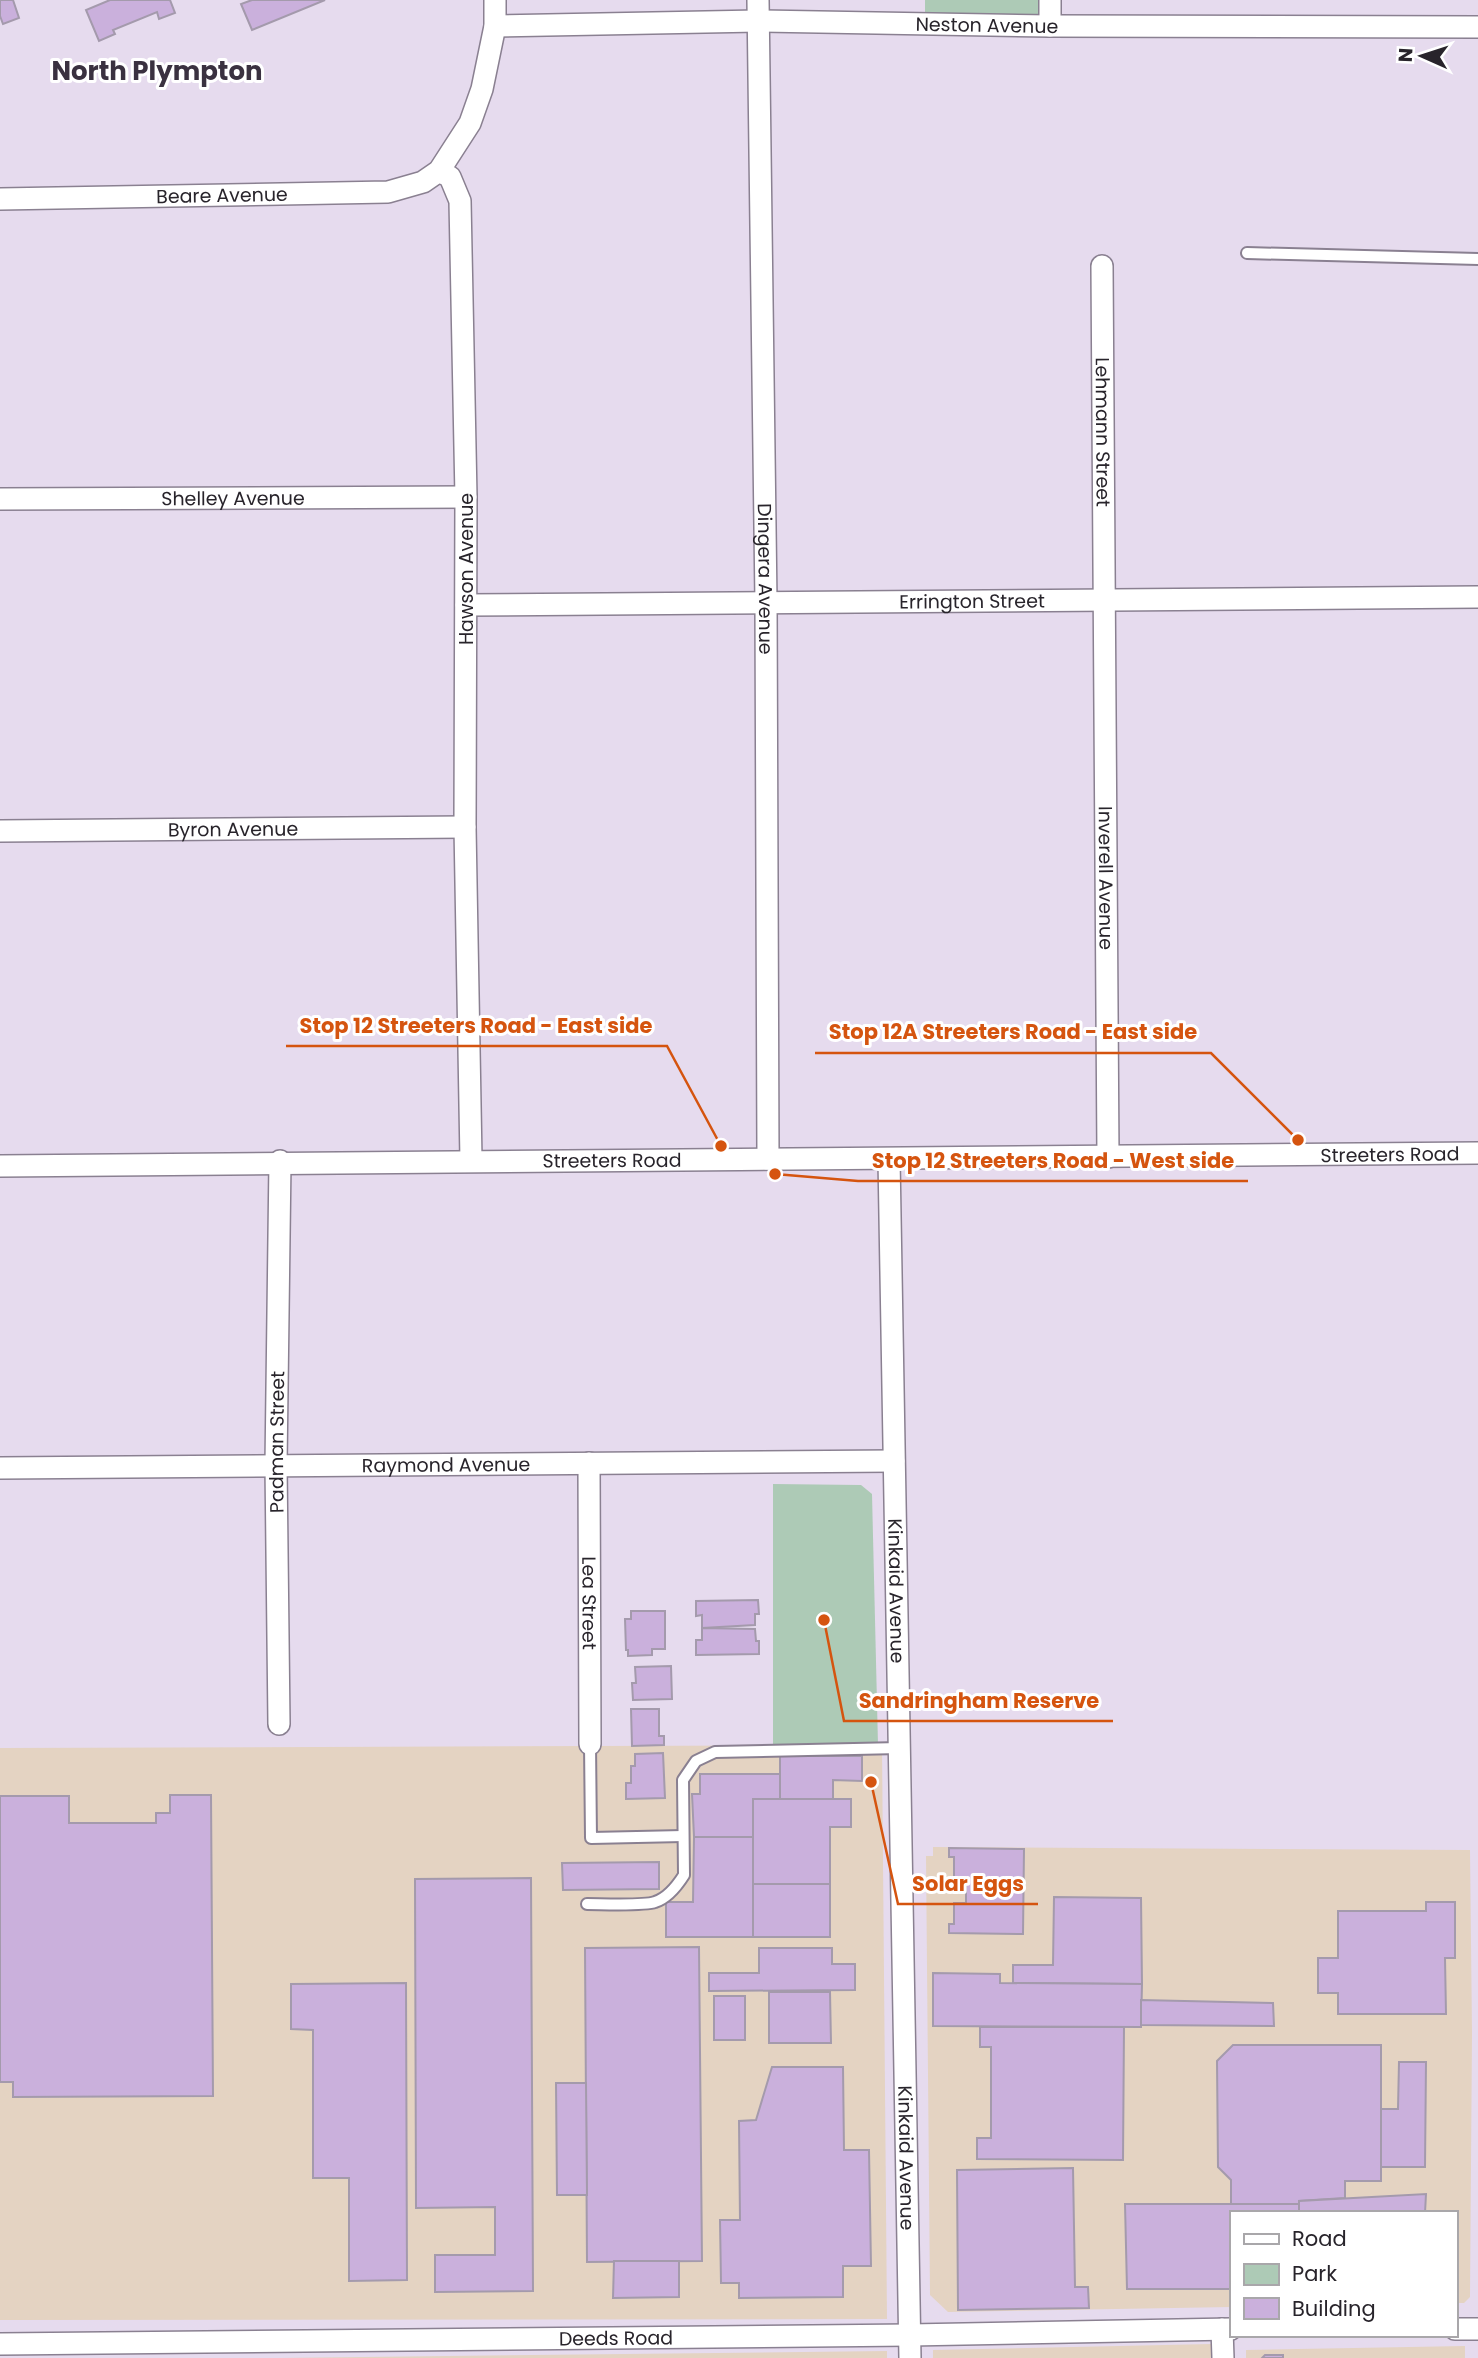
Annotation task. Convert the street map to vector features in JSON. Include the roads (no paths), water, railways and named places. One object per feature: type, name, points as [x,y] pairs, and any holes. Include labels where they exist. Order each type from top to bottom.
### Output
[{"type":"street","points":[[439,171],[470,123],[482,89],[495,26],[495,0]]},
{"type":"street","points":[[1050,0],[1050,26]]},
{"type":"street","name":"Neston Avenue","points":[[495,26],[758,11],[1050,26],[1478,27]]},
{"type":"street","name":"Dingera Avenue","points":[[758,11],[766,602],[768,1159]]},
{"type":"street","name":"Beare Avenue","points":[[0,199],[388,192],[423,182],[439,171]]},
{"type":"street","name":"Hawson Avenue","points":[[439,171],[450,177],[460,201],[466,497],[465,827],[471,1160]]},
{"type":"street","name":"Lehmann Street","points":[[1102,266],[1105,599]]},
{"type":"street","name":"Shelley Avenue","points":[[0,499],[466,497]]},
{"type":"street","name":"Errington Street","points":[[466,605],[1478,597]]},
{"type":"street","name":"Inverell Avenue","points":[[1105,599],[1108,1157]]},
{"type":"street","name":"Byron Avenue","points":[[0,831],[465,827]]},
{"type":"street","name":"Streeters Road","points":[[0,1166],[280,1161],[1478,1153]]},
{"type":"street","name":"Kinkaid Avenue","points":[[889,1159],[910,2358]]},
{"type":"street","name":"Padman Street","points":[[279,1724],[276,1465],[280,1161]]},
{"type":"street","name":"Raymond Avenue","points":[[0,1468],[894,1461]]},
{"type":"street","name":"Lea Street","points":[[589,1463],[590,1744]]},
{"type":"street","points":[[1223,2358],[1227,2329]]},
{"type":"street","name":"Deeds Road","points":[[0,2344],[910,2335],[1227,2329]]},
{"type":"street","points":[[1457,2329],[1478,2329]]},
{"type":"lane","points":[[1247,253],[1478,259]]},
{"type":"lane","points":[[590,1744],[591,1838],[683,1836]]},
{"type":"lane","points":[[587,1904],[655,1903],[669,1894],[684,1875],[683,1780],[688,1769],[705,1756],[715,1752],[900,1748]]},
{"type":"place","name":"Stop 12A Streeters Road - East side","points":[[1298,1140]]},
{"type":"place","name":"Stop 12 Streeters Road - East side","points":[[721,1146]]},
{"type":"place","name":"Stop 12 Streeters Road - West side","points":[[775,1174]]},
{"type":"place","name":"Sandringham Reserve","points":[[824,1620]]},
{"type":"place","name":"Solar Eggs","points":[[871,1782]]},
{"type":"district","name":"North Plympton","points":[[157,71]]}]
